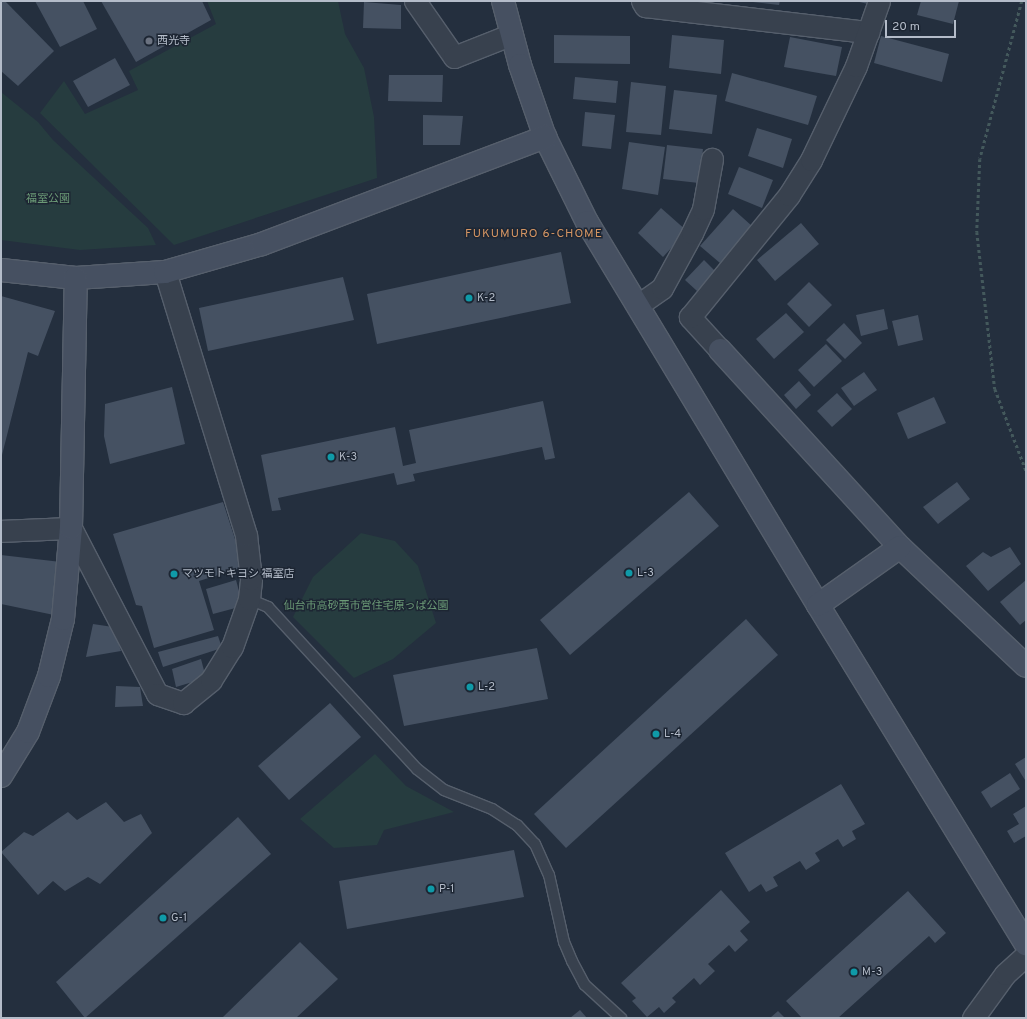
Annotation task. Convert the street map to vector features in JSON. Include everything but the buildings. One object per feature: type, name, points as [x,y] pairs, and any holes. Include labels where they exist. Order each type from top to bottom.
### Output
[{"type":"street","points":[[415,1],[454,57],[512,34]]},
{"type":"street","points":[[503,1],[512,34],[546,137],[587,222],[818,605],[1026,944]]},
{"type":"street","points":[[642,1],[646,6],[868,32]]},
{"type":"street","points":[[878,1],[856,66],[811,160],[789,195],[690,317],[900,547],[1026,666]]},
{"type":"street","points":[[1,270],[76,278],[165,272],[262,244],[546,137]]},
{"type":"street","points":[[638,305],[662,288],[692,233],[703,209],[712,159]]},
{"type":"street","points":[[71,528],[157,694],[183,703],[211,680],[232,647],[249,599],[251,579],[246,535],[165,272]]},
{"type":"street","points":[[1,776],[28,732],[50,676],[63,620],[71,528],[76,278]]},
{"type":"street","points":[[1,531],[71,528]]},
{"type":"street","points":[[818,605],[900,547]]},
{"type":"street","points":[[973,1018],[1005,974],[1026,955]]},
{"type":"lane","points":[[249,599],[268,607],[417,770],[444,790],[492,809],[517,825],[535,844],[549,875],[564,942],[572,961],[585,985],[621,1018]]},
{"type":"path","points":[[1022,1],[980,159],[977,232],[995,389],[1026,470]]},
{"type":"green space","points":[[207,1],[338,1],[345,34],[364,68],[374,117],[377,178],[174,245],[40,113],[64,81],[85,114],[138,90],[129,71],[216,24]]},
{"type":"green space","name":"福室公園","points":[[1,92],[38,122],[53,140],[148,228],[156,245],[80,250],[1,240]]},
{"type":"green space","name":"仙台市高砂西市営住宅原っぱ公園","points":[[361,533],[395,541],[418,566],[436,623],[393,659],[354,678],[293,617],[313,577]]},
{"type":"green space","points":[[375,754],[406,786],[454,812],[384,830],[377,845],[334,848],[300,819]]},
{"type":"place","name":"西光寺","points":[[149,41]]},
{"type":"place","name":"K-2","points":[[469,298]]},
{"type":"place","name":"K-3","points":[[331,457]]},
{"type":"place","name":"L-3","points":[[629,573]]},
{"type":"place","name":"マツモトキヨシ 福室店","points":[[174,574]]},
{"type":"place","name":"L-2","points":[[470,687]]},
{"type":"place","name":"L-4","points":[[656,734]]},
{"type":"place","name":"P-1","points":[[431,889]]},
{"type":"place","name":"G-1","points":[[163,918]]},
{"type":"place","name":"M-3","points":[[854,972]]},
{"type":"district","name":"FUKUMURO 6-CHOME","points":[[534,235]]}]
